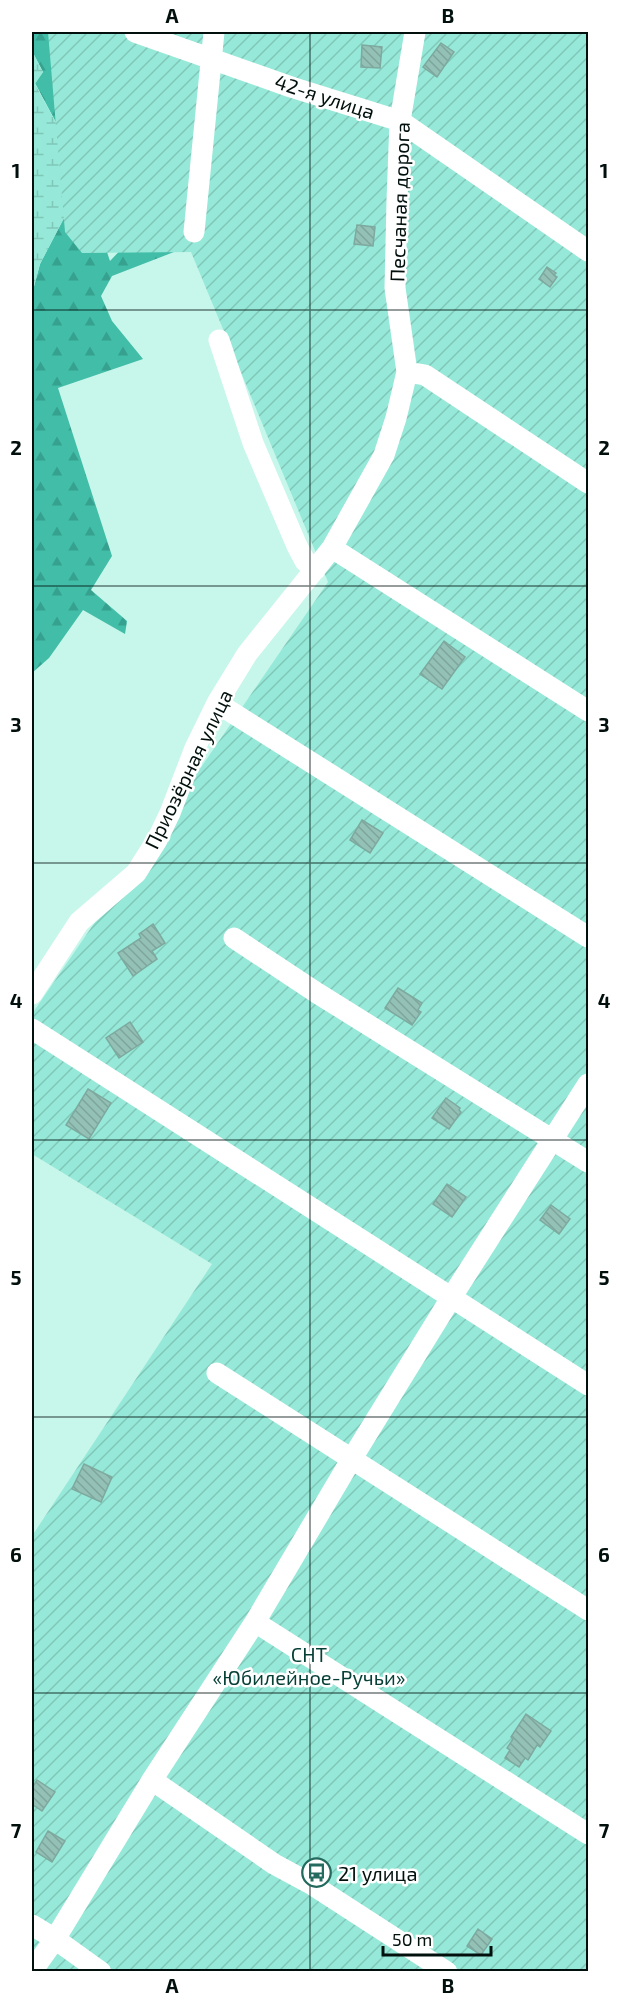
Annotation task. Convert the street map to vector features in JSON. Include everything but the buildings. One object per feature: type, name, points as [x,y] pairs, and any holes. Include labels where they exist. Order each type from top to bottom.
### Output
[{"type":"street","name":"42-я улица","points":[[135,32],[291,87],[400,121],[588,251]]},
{"type":"street","points":[[194,232],[214,32]]},
{"type":"street","name":"Песчаная дорога","points":[[407,372],[395,288],[400,121],[414,32]]},
{"type":"street","points":[[219,340],[253,443],[297,546],[305,561],[315,570]]},
{"type":"street","points":[[407,372],[425,375],[588,483]]},
{"type":"street","name":"Приозёрная улица","points":[[32,994],[80,922],[136,873],[157,840],[195,748],[217,703],[247,654],[332,549],[384,455],[407,372]]},
{"type":"street","points":[[332,549],[588,711]]},
{"type":"street","points":[[217,703],[588,938]]},
{"type":"street","points":[[234,938],[588,1162]]},
{"type":"street","points":[[32,1029],[588,1384]]},
{"type":"street","points":[[32,1971],[55,1939],[152,1780],[255,1622],[451,1298],[588,1084]]},
{"type":"street","points":[[217,1373],[588,1610]]},
{"type":"street","points":[[255,1622],[588,1833]]},
{"type":"street","points":[[152,1780],[274,1864],[310,1884],[447,1971]]},
{"type":"street","points":[[32,1925],[101,1971]]},
{"type":"green space","points":[[32,32],[109,32],[104,243],[110,261],[132,238],[192,245],[112,276],[101,296],[112,321],[143,359],[58,388],[112,556],[91,590],[127,621],[125,634],[83,610],[49,658],[32,673],[32,294],[40,264],[75,197],[75,158],[35,83],[43,72],[32,51]]},
{"type":"green space","name":"СНТ «Юбилейное-Ручьи»","points":[[48,32],[588,32],[588,1971],[32,1971],[32,1536],[212,1264],[32,1154],[32,1018],[34,1011],[328,582],[191,252],[82,253],[65,232]]},
{"type":"green space","points":[[32,51],[43,72],[35,84],[75,158],[75,197],[40,264],[32,294]]},
{"type":"place","name":"21 улица","points":[[317,1873]]}]
